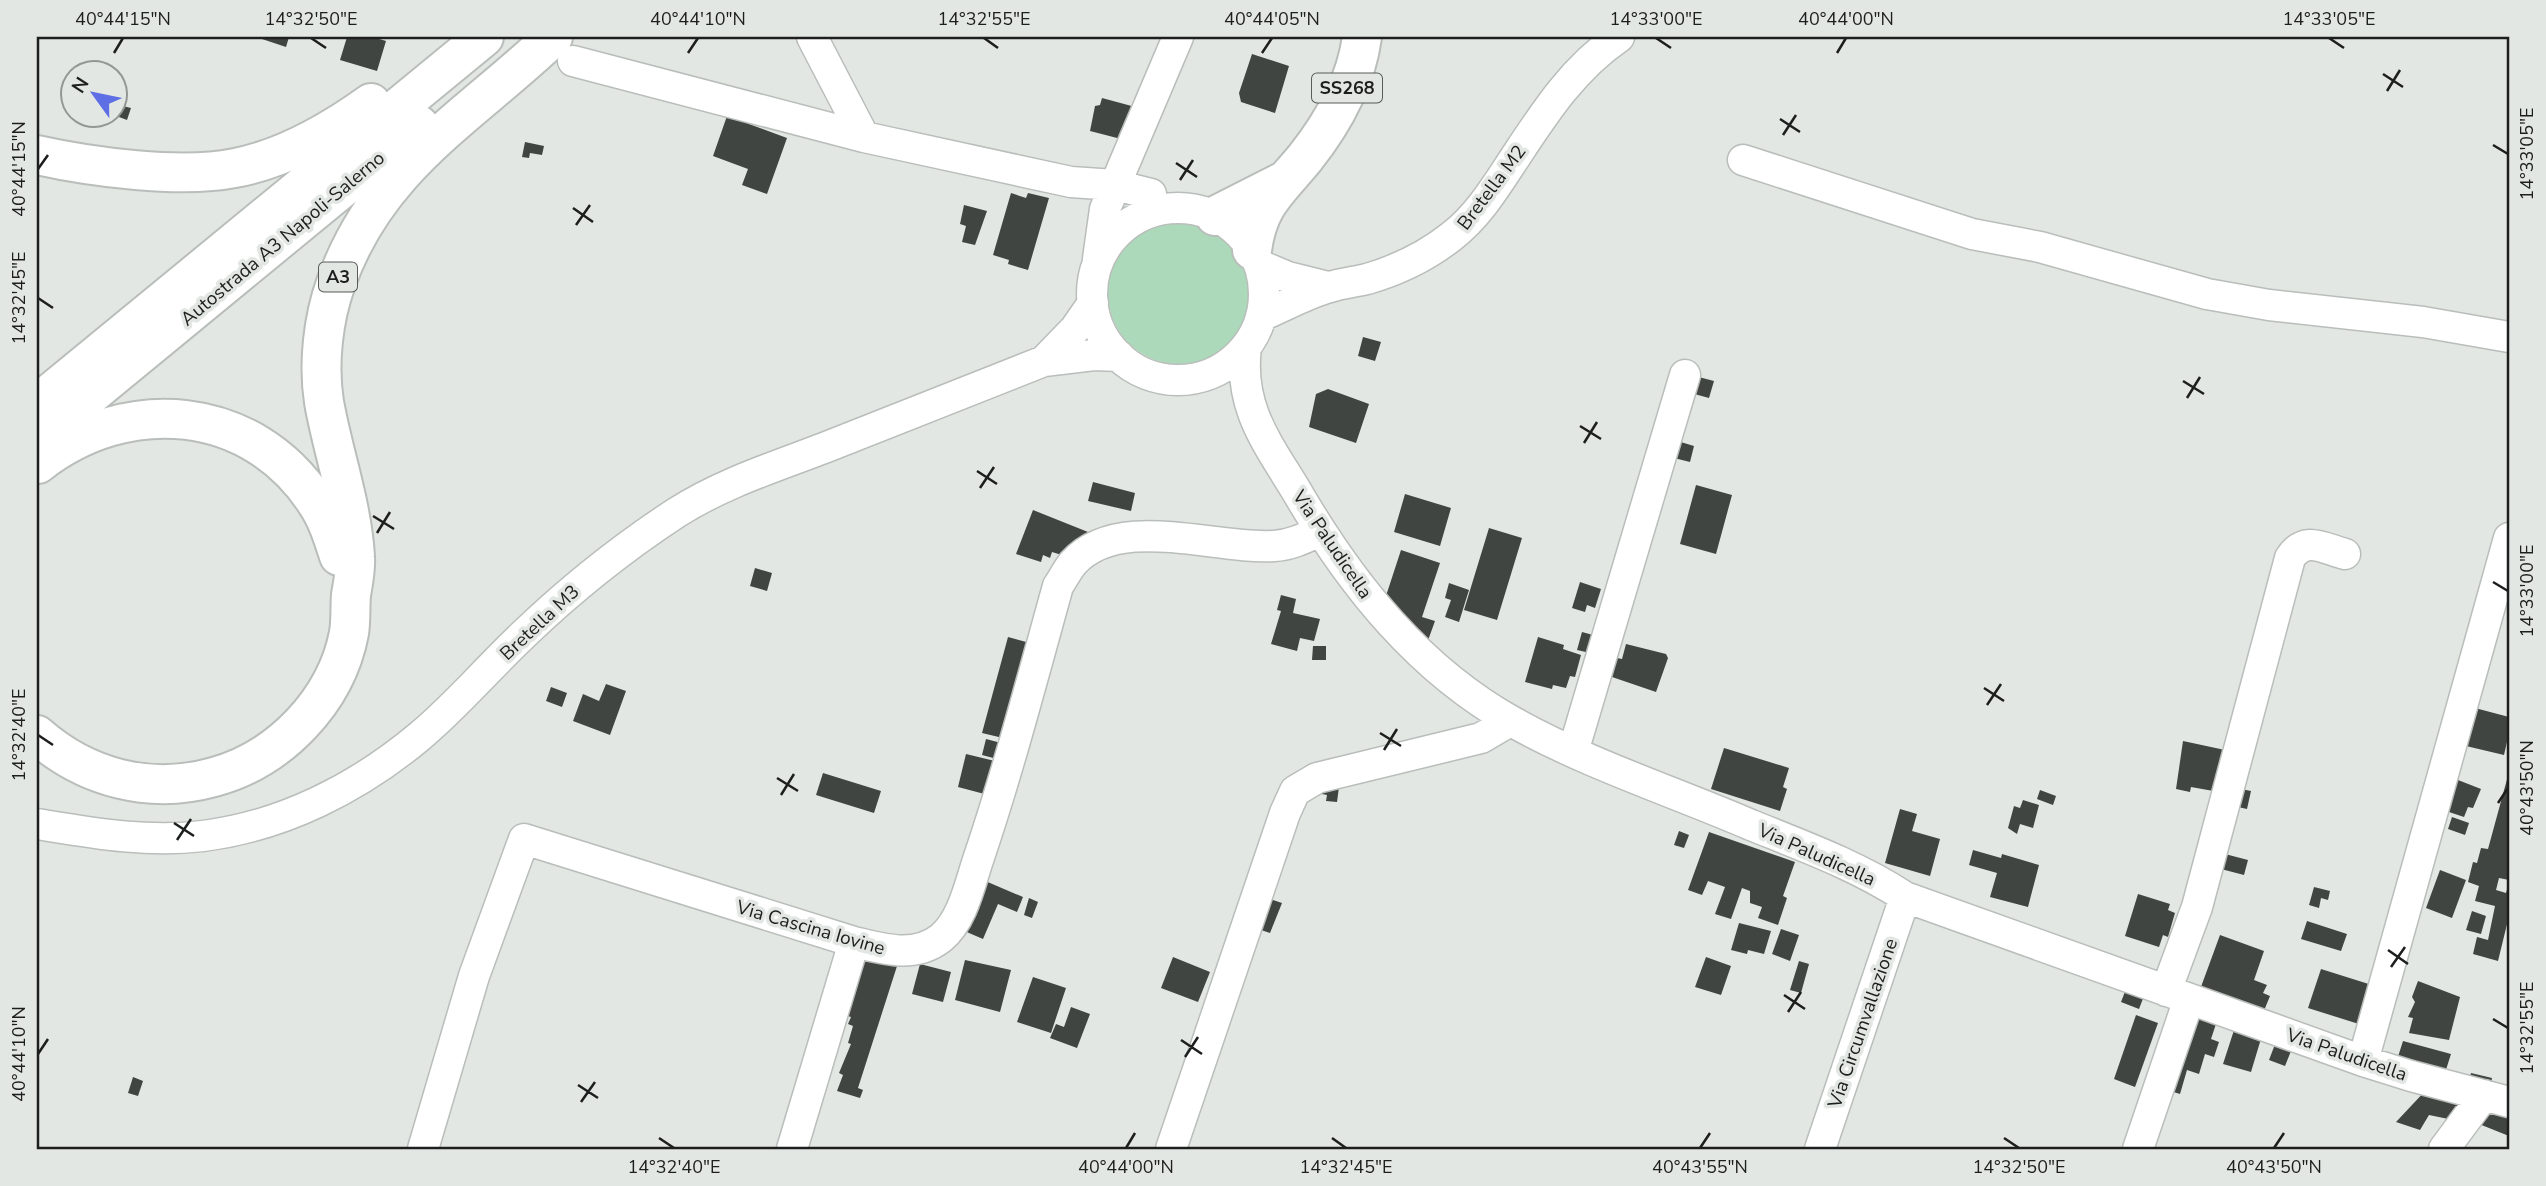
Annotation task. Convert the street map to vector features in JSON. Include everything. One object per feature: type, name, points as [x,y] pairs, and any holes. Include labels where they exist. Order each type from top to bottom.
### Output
[{"type":"highway","points":[[37,155],[169,172],[205,173],[238,168],[317,137],[362,110],[454,37]]},
{"type":"highway","name":"Autostrada A3 Napoli-Salerno","points":[[37,404],[484,37]]},
{"type":"highway","name":"Autostrada A3 Napoli-Salerno","points":[[37,439],[526,37]]},
{"type":"highway","name":"SS268","points":[[1256,258],[1255,226],[1263,208],[1310,151],[1341,104],[1362,37]]},
{"type":"highway","name":"A3","points":[[37,735],[53,749],[84,768],[117,779],[152,785],[192,783],[230,773],[267,755],[298,728],[315,708],[334,677],[349,634],[355,558],[346,497],[324,399],[326,317],[336,283],[368,216],[413,159],[436,136],[563,49]]},
{"type":"highway","name":"SS268","points":[[1215,216],[1284,181]]},
{"type":"highway","name":"A3","points":[[37,465],[82,437],[120,424],[151,418],[185,418],[246,438],[275,455],[297,476],[317,502],[330,527],[351,598]]},
{"type":"street","points":[[812,37],[864,136]]},
{"type":"street","points":[[563,49],[864,136],[1071,182],[1115,185],[1215,216],[1242,236],[1256,258],[1264,282],[1261,316],[1246,347],[1220,369],[1195,377],[1170,379],[1153,376],[1135,368],[1119,356],[1101,332],[1093,303],[1093,283],[1105,209],[1115,185],[1143,122],[1178,37]]},
{"type":"street","name":"Bretella M2","points":[[1261,316],[1328,287],[1397,269],[1425,255],[1454,235],[1492,193],[1563,87],[1594,56],[1619,37]]},
{"type":"street","points":[[1143,122],[1139,169],[1143,183],[1163,201]]},
{"type":"street","points":[[1743,160],[1972,234],[2040,247],[2207,294],[2269,305],[2423,322],[2509,337]]},
{"type":"street","points":[[1071,182],[1091,196],[1100,233]]},
{"type":"street","points":[[1098,263],[1107,245],[1121,230],[1137,218],[1156,211],[1163,201]]},
{"type":"street","name":"Bretella M2","points":[[1256,258],[1288,277],[1328,287]]},
{"type":"street","name":"Bretella M3","points":[[1044,361],[1075,330],[1093,303]]},
{"type":"street","name":"Via Paludicella","points":[[1246,347],[1243,368],[1253,419]]},
{"type":"street","name":"Bretella M3","points":[[37,824],[117,836],[159,839],[202,836],[249,828],[292,813],[335,794],[374,770],[420,736],[561,600],[619,551],[680,511],[737,482],[1044,361],[1094,355],[1119,356]]},
{"type":"street","points":[[1573,752],[1685,375]]},
{"type":"street","name":"Via Paludicella","points":[[1195,377],[1226,394],[1253,419],[1348,573],[1397,632],[1448,677],[1510,720],[1573,752],[1831,858],[1905,897],[2363,1061],[2497,1098]]},
{"type":"street","name":"Via Cascina Iovine","points":[[423,1149],[474,976],[524,839],[855,942],[897,952],[920,950],[942,937],[965,900],[992,820],[1058,586],[1072,564],[1087,551],[1126,536],[1170,537],[1235,546],[1276,546],[1298,541],[1320,531]]},
{"type":"street","points":[[2363,1061],[2509,538]]},
{"type":"street","points":[[2138,1149],[2197,907],[2290,558],[2297,548],[2306,544],[2345,554]]},
{"type":"street","points":[[1171,1149],[1285,813],[1295,791],[1317,778],[1481,738],[1510,720]]},
{"type":"street","name":"Via Circumvallazione","points":[[1820,1149],[1905,897]]},
{"type":"street","points":[[792,1149],[855,942]]},
{"type":"street","points":[[2444,1149],[2497,1098]]},
{"type":"green space","points":[[1179,222],[1206,228],[1229,243],[1244,266],[1250,293],[1244,320],[1229,343],[1206,358],[1179,364],[1152,358],[1129,343],[1114,320],[1108,293],[1114,266],[1129,243],[1152,228]]},
{"type":"building","points":[[256,37],[289,37],[286,47]]},
{"type":"building","points":[[347,37],[373,37],[386,41],[377,71],[340,60]]},
{"type":"building","points":[[1252,54],[1289,66],[1275,113],[1241,102],[1239,93]]},
{"type":"building","points":[[1102,98],[1139,108],[1135,122],[1126,120],[1121,139],[1090,131],[1095,106],[1100,105]]},
{"type":"building","points":[[727,116],[787,138],[767,194],[742,185],[748,169],[713,156]]},
{"type":"building","points":[[525,142],[544,146],[542,155],[530,153],[529,158],[522,157]]},
{"type":"building","points":[[1011,193],[1026,198],[1028,193],[1049,198],[1028,270],[1008,264],[1009,260],[993,255]]},
{"type":"building","points":[[964,205],[987,211],[975,245],[962,242],[966,226],[960,224]]},
{"type":"building","points":[[1363,337],[1381,342],[1375,361],[1358,356]]},
{"type":"building","points":[[1691,375],[1714,381],[1709,398],[1687,392]]},
{"type":"building","points":[[1328,389],[1369,404],[1356,443],[1309,427],[1316,394]]},
{"type":"building","points":[[1674,440],[1694,446],[1690,462],[1670,457]]},
{"type":"building","points":[[1093,482],[1135,493],[1131,511],[1088,501]]},
{"type":"building","points":[[1696,485],[1732,495],[1716,554],[1680,544]]},
{"type":"building","points":[[1405,494],[1451,508],[1440,546],[1394,532]]},
{"type":"building","points":[[1033,510],[1088,532],[1065,556],[1052,552],[1050,558],[1043,555],[1041,562],[1016,554]]},
{"type":"building","points":[[1489,528],[1522,538],[1497,620],[1464,610]]},
{"type":"building","points":[[1401,550],[1440,563],[1422,617],[1435,621],[1426,646],[1384,602]]},
{"type":"building","points":[[755,568],[772,573],[767,591],[750,586]]},
{"type":"building","points":[[1580,582],[1601,589],[1595,608],[1587,605],[1585,612],[1572,608]]},
{"type":"building","points":[[1449,583],[1469,590],[1459,622],[1445,617],[1451,600],[1445,598]]},
{"type":"building","points":[[1281,595],[1296,599],[1293,613],[1320,619],[1314,641],[1300,638],[1297,651],[1271,644],[1281,611],[1277,610]]},
{"type":"building","points":[[1582,632],[1604,638],[1599,655],[1577,650]]},
{"type":"building","points":[[1008,637],[1030,643],[1003,738],[982,733]]},
{"type":"building","points":[[1538,637],[1564,645],[1563,649],[1581,655],[1575,677],[1570,676],[1566,688],[1553,685],[1552,689],[1525,682]]},
{"type":"building","points":[[1626,644],[1666,654],[1668,658],[1656,692],[1612,677],[1617,658],[1622,659]]},
{"type":"building","points":[[1313,646],[1326,646],[1326,660],[1312,660]]},
{"type":"building","points":[[606,684],[626,691],[610,735],[573,721],[583,694],[599,701]]},
{"type":"building","points":[[551,687],[567,693],[562,707],[546,701]]},
{"type":"building","points":[[2475,708],[2509,717],[2504,755],[2466,746]]},
{"type":"building","points":[[986,739],[1005,744],[1001,760],[982,755]]},
{"type":"building","points":[[2183,741],[2225,750],[2219,792],[2191,787],[2190,792],[2176,789]]},
{"type":"building","points":[[1724,748],[1789,768],[1783,787],[1787,789],[1780,811],[1711,789]]},
{"type":"building","points":[[966,754],[999,762],[992,796],[958,787]]},
{"type":"building","points":[[2509,772],[2509,880],[2499,878],[2496,890],[2506,893],[2509,882],[2509,916],[2498,961],[2473,954],[2477,937],[2488,940],[2495,906],[2475,901],[2479,886],[2468,882],[2473,862],[2477,863],[2481,848],[2488,849]]},
{"type":"building","points":[[823,773],[881,791],[874,813],[816,795]]},
{"type":"building","points":[[2458,780],[2481,789],[2473,808],[2468,807],[2464,817],[2446,811]]},
{"type":"building","points":[[1324,785],[1339,787],[1337,802],[1326,801],[1327,795],[1322,794]]},
{"type":"building","points":[[2241,789],[2251,791],[2247,809],[2238,807]]},
{"type":"building","points":[[2040,790],[2056,796],[2053,805],[2037,799]]},
{"type":"building","points":[[2023,800],[2039,805],[2033,828],[2020,824],[2017,834],[2008,828],[2014,806],[2020,808]]},
{"type":"building","points":[[1900,809],[1917,814],[1912,831],[1940,839],[1930,876],[1885,863]]},
{"type":"building","points":[[2452,817],[2469,823],[2465,835],[2448,829]]},
{"type":"building","points":[[1679,831],[1689,835],[1684,848],[1674,845]]},
{"type":"building","points":[[1709,832],[1795,862],[1783,896],[1787,898],[1778,925],[1758,918],[1762,907],[1750,903],[1750,891],[1742,888],[1731,919],[1715,914],[1725,887],[1708,881],[1702,895],[1688,890]]},
{"type":"building","points":[[1973,850],[2001,858],[2002,854],[2039,865],[2028,907],[1990,897],[1997,873],[1969,865]]},
{"type":"building","points":[[2225,854],[2248,860],[2244,875],[2221,869]]},
{"type":"building","points":[[2440,870],[2466,880],[2452,918],[2426,908]]},
{"type":"building","points":[[983,880],[1023,897],[1017,912],[998,904],[983,939],[962,930]]},
{"type":"building","points":[[2314,887],[2330,891],[2328,900],[2321,898],[2319,908],[2309,905]]},
{"type":"building","points":[[2138,894],[2170,904],[2168,910],[2175,913],[2168,937],[2163,935],[2159,947],[2125,936]]},
{"type":"building","points":[[1029,898],[1038,902],[1032,918],[1024,915]]},
{"type":"building","points":[[1270,899],[1282,903],[1270,933],[1258,929]]},
{"type":"building","points":[[2472,911],[2486,916],[2481,934],[2466,930]]},
{"type":"building","points":[[2307,921],[2347,934],[2341,951],[2301,939]]},
{"type":"building","points":[[1739,923],[1771,931],[1764,954],[1731,950]]},
{"type":"building","points":[[1781,929],[1799,935],[1790,961],[1772,954]]},
{"type":"building","points":[[2220,935],[2264,951],[2254,980],[2267,985],[2263,993],[2270,996],[2261,1018],[2198,995]]},
{"type":"building","points":[[861,951],[898,963],[858,1088],[863,1090],[860,1098],[837,1091],[843,1075],[839,1073],[851,1044],[848,1043],[853,1026],[848,1024],[851,1017],[841,1014]]},
{"type":"building","points":[[1173,957],[1210,972],[1198,1002],[1161,988]]},
{"type":"building","points":[[1706,957],[1731,966],[1721,995],[1695,987]]},
{"type":"building","points":[[965,960],[1011,970],[1000,1012],[955,1000]]},
{"type":"building","points":[[1799,961],[1809,964],[1801,993],[1790,990]]},
{"type":"building","points":[[920,964],[951,972],[943,1002],[912,994]]},
{"type":"building","points":[[2321,969],[2375,986],[2362,1025],[2308,1008]]},
{"type":"building","points":[[1033,977],[1066,988],[1051,1033],[1017,1022]]},
{"type":"building","points":[[2418,981],[2460,997],[2449,1040],[2409,1033],[2413,1018],[2408,1017],[2415,1002],[2412,997]]},
{"type":"building","points":[[2126,989],[2144,996],[2139,1009],[2121,1002]]},
{"type":"building","points":[[1071,1007],[1090,1014],[1077,1048],[1050,1038],[1056,1024],[1064,1027]]},
{"type":"building","points":[[2198,1008],[2219,1015],[2211,1039],[2219,1042],[2214,1057],[2205,1054],[2199,1074],[2187,1070],[2180,1094],[2167,1090]]},
{"type":"building","points":[[2136,1015],[2158,1023],[2135,1087],[2114,1079]]},
{"type":"building","points":[[2236,1024],[2263,1032],[2251,1072],[2223,1064]]},
{"type":"building","points":[[2277,1039],[2293,1046],[2285,1066],[2269,1060]]},
{"type":"building","points":[[2403,1041],[2451,1054],[2444,1076],[2396,1063]]},
{"type":"building","points":[[2471,1073],[2492,1078],[2490,1089],[2468,1084]]},
{"type":"building","points":[[133,1077],[143,1081],[138,1096],[128,1093]]},
{"type":"building","points":[[2427,1089],[2474,1104],[2463,1122],[2429,1115],[2420,1130],[2396,1122]]},
{"type":"building","points":[[2484,1106],[2509,1113],[2509,1136],[2474,1122]]}]
